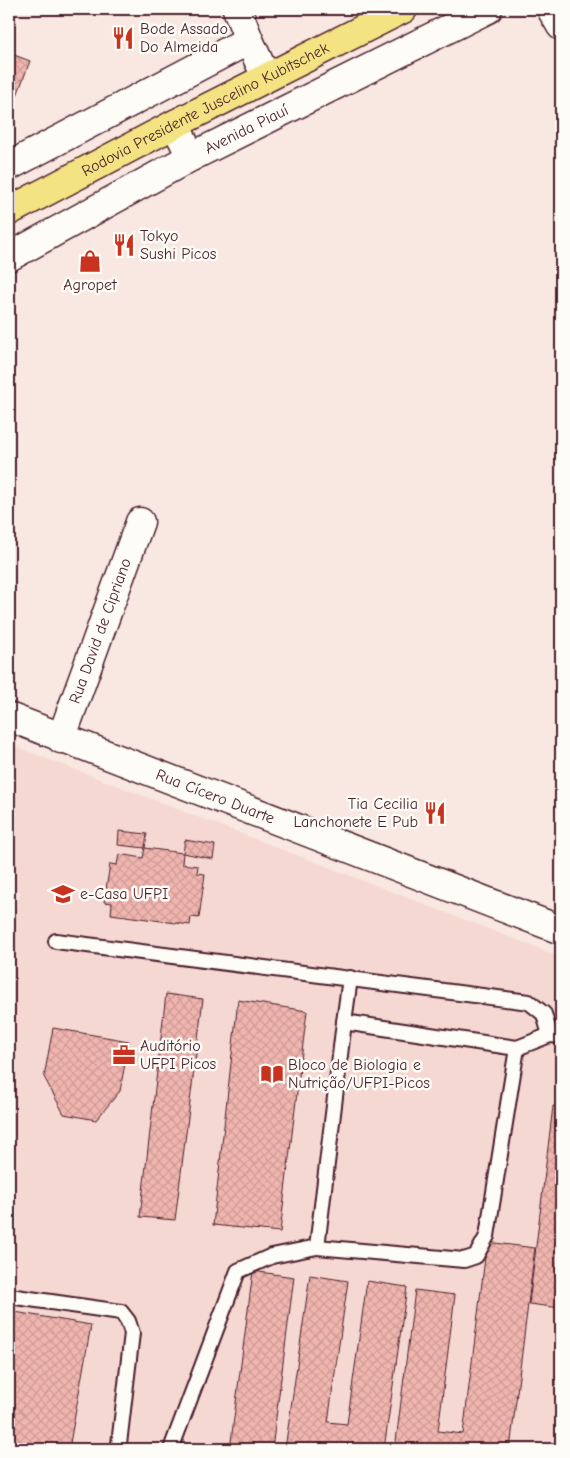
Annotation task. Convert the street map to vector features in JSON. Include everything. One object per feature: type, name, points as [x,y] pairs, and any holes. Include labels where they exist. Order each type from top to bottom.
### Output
[{"type":"highway","name":"Rodovia Presidente Juscelino Kubitschek","points":[[9,211],[266,77],[403,9]]},
{"type":"street","points":[[237,9],[266,77]]},
{"type":"street","name":"Avenida Piauí","points":[[9,257],[191,157],[488,9]]},
{"type":"street","points":[[551,9],[561,26]]},
{"type":"street","points":[[9,166],[249,40]]},
{"type":"street","points":[[175,124],[191,157]]},
{"type":"street","name":"Rua David de Cipriano","points":[[61,739],[140,522]]},
{"type":"street","name":"Rua Cícero Duarte","points":[[9,717],[61,739],[561,930]]},
{"type":"lane","points":[[56,941],[529,1002],[544,1014],[555,1035],[517,1048],[344,1022]]},
{"type":"lane","points":[[316,1248],[350,978]]},
{"type":"lane","points":[[171,1449],[238,1271],[272,1256],[316,1248],[440,1260],[464,1260],[476,1256],[488,1236],[517,1048]]},
{"type":"lane","points":[[9,1296],[121,1312],[128,1321],[132,1333],[119,1444],[120,1449]]},
{"type":"shaded area","points":[[9,744],[561,957],[561,1449],[9,1449],[9,929],[20,892],[9,888]]},
{"type":"building","points":[[9,53],[30,61],[9,117]]},
{"type":"building","points":[[119,831],[147,834],[145,848],[118,845]]},
{"type":"building","points":[[185,840],[215,845],[213,859],[183,853]]},
{"type":"building","points":[[145,848],[183,853],[182,864],[198,866],[197,873],[205,874],[199,918],[191,917],[190,925],[111,914],[112,903],[104,902],[110,864],[117,865],[119,854],[143,858]]},
{"type":"building","points":[[166,994],[203,999],[175,1220],[140,1217]]},
{"type":"building","points":[[238,1000],[307,1011],[280,1232],[213,1225]]},
{"type":"building","points":[[53,1028],[129,1041],[120,1091],[96,1120],[64,1114],[44,1077]]},
{"type":"building","points":[[553,1106],[561,1107],[561,1308],[529,1304]]},
{"type":"building","points":[[487,1242],[535,1248],[510,1449],[395,1449],[415,1290],[455,1295],[438,1431],[463,1434]]},
{"type":"building","points":[[253,1271],[294,1277],[272,1449],[230,1449]]},
{"type":"building","points":[[310,1275],[348,1281],[328,1422],[347,1424],[367,1281],[407,1287],[384,1449],[324,1447],[324,1449],[285,1449]]},
{"type":"building","points":[[9,1311],[91,1325],[69,1449],[9,1449]]},
{"type":"building","points":[[561,1426],[561,1449],[558,1449]]},
{"type":"place","name":"Bode Assado Do Almeida","points":[[123,38]]},
{"type":"place","name":"Tokyo Sushi Picos","points":[[124,245]]},
{"type":"place","name":"Agropet","points":[[90,261]]},
{"type":"place","name":"Tia Cecilia Lanchonete E Pub","points":[[435,813]]},
{"type":"place","name":"e-Casa UFPI","points":[[63,894]]},
{"type":"place","name":"Auditório UFPI Picos","points":[[124,1055]]},
{"type":"place","name":"Bloco de Biologia e Nutrição/UFPI-Picos","points":[[272,1074]]}]
